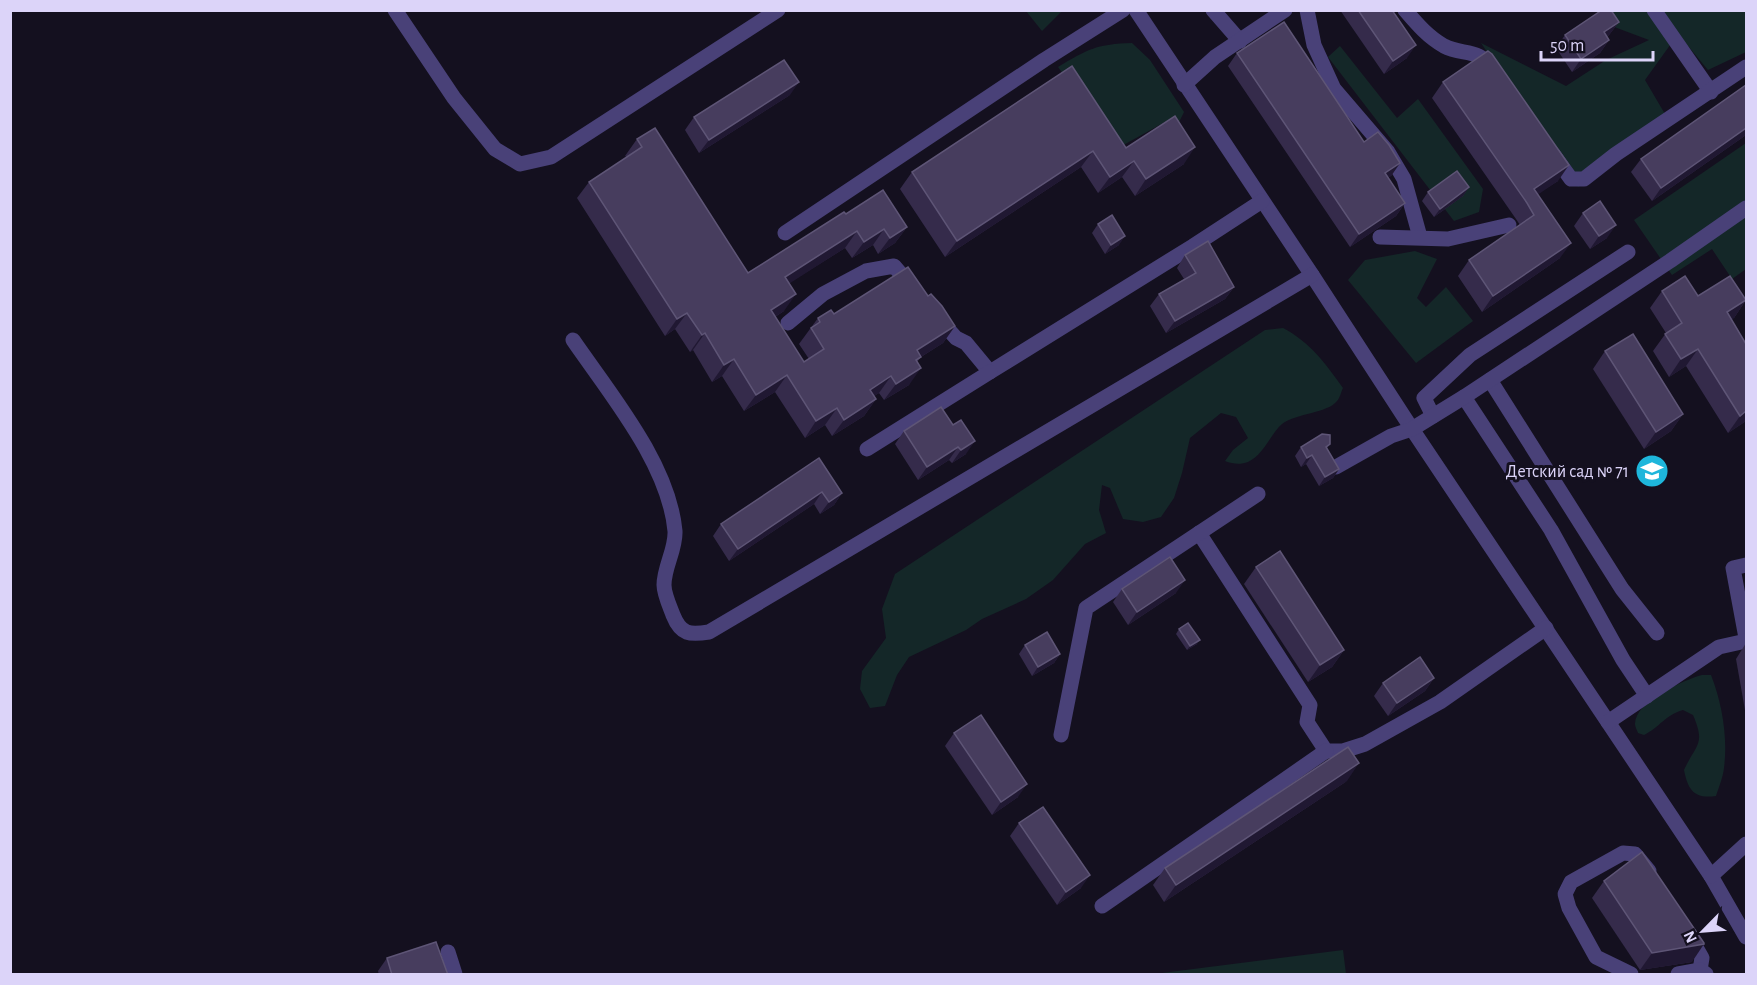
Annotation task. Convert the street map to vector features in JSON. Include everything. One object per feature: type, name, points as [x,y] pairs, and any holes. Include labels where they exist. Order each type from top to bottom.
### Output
[{"type":"street","points":[[395,10],[454,98],[495,149],[520,164],[551,156],[778,10]]},
{"type":"street","points":[[785,233],[1123,10]]},
{"type":"street","points":[[1136,10],[1412,429],[1711,876],[1746,937]]},
{"type":"street","points":[[1213,10],[1240,41]]},
{"type":"street","points":[[1184,85],[1215,57],[1285,10]]},
{"type":"street","points":[[1307,10],[1314,45],[1334,89],[1388,152],[1404,179],[1420,237]]},
{"type":"street","points":[[1405,10],[1428,37],[1447,48],[1470,52],[1488,62],[1502,81]]},
{"type":"street","points":[[1654,10],[1711,92]]},
{"type":"street","points":[[1543,140],[1571,179],[1584,179],[1616,154],[1746,67]]},
{"type":"street","points":[[867,449],[1262,201]]},
{"type":"street","points":[[1336,467],[1391,436],[1412,429],[1464,397],[1746,208]]},
{"type":"street","points":[[1380,237],[1448,239],[1509,225]]},
{"type":"street","points":[[1433,416],[1424,398],[1470,355],[1628,252]]},
{"type":"street","points":[[788,323],[823,294],[866,272],[894,266],[956,338],[966,343],[990,372]]},
{"type":"street","points":[[573,340],[647,449],[667,492],[675,533],[664,585],[674,617],[683,631],[693,635],[709,632],[1312,275]]},
{"type":"street","points":[[1490,380],[1622,589],[1657,633]]},
{"type":"street","points":[[1464,397],[1551,530],[1623,660],[1647,696]]},
{"type":"street","points":[[1061,735],[1086,608],[1258,494]]},
{"type":"street","points":[[1199,533],[1310,705],[1307,722],[1326,751]]},
{"type":"street","points":[[1608,722],[1719,647],[1746,640],[1733,568],[1746,565]]},
{"type":"street","points":[[1102,906],[1326,751],[1343,751],[1365,744],[1421,713],[1546,628]]},
{"type":"street","points":[[1711,876],[1746,844]]},
{"type":"street","points":[[1630,975],[1596,957],[1569,908],[1565,894],[1571,882],[1623,853],[1635,854],[1656,879]]},
{"type":"street","points":[[1678,975],[1703,972],[1702,958],[1679,918]]},
{"type":"street","points":[[448,952],[455,975]]},
{"type":"green space","points":[[1026,11],[1062,11],[1042,31]]},
{"type":"green space","points":[[1600,11],[1746,11],[1746,52],[1708,70],[1678,34],[1645,80],[1665,114],[1619,161],[1578,187],[1481,43],[1566,86],[1606,60],[1649,40],[1609,25]]},
{"type":"green space","points":[[1132,43],[1150,60],[1184,112],[1178,124],[1165,122],[1118,148],[1058,67],[1093,49]]},
{"type":"green space","points":[[1340,46],[1397,118],[1418,99],[1483,189],[1479,212],[1454,221],[1328,57]]},
{"type":"green space","points":[[1746,143],[1746,269],[1732,279],[1712,249],[1672,275],[1634,220]]},
{"type":"green space","points":[[1415,251],[1437,259],[1417,298],[1426,307],[1446,287],[1473,321],[1416,363],[1348,280],[1365,260]]},
{"type":"green space","points":[[1283,328],[1310,347],[1343,388],[1340,397],[1333,405],[1288,420],[1274,433],[1254,459],[1242,464],[1225,461],[1233,450],[1248,438],[1236,417],[1221,413],[1190,438],[1174,498],[1161,517],[1143,522],[1123,519],[1110,488],[1102,485],[1099,510],[1106,533],[1085,544],[1053,580],[1026,599],[909,657],[897,675],[885,706],[870,708],[860,689],[862,671],[886,638],[882,609],[895,574],[1265,330]]},
{"type":"green space","points":[[1702,675],[1711,675],[1725,732],[1722,778],[1716,796],[1709,797],[1698,795],[1690,788],[1684,770],[1699,739],[1693,715],[1683,710],[1677,712],[1644,735],[1638,733],[1635,725],[1637,715],[1651,700],[1673,687]]},
{"type":"green space","points":[[1343,950],[1346,974],[1154,974]]},
{"type":"building","points":[[1358,10],[1392,10],[1416,45],[1393,61]]},
{"type":"building","points":[[1602,10],[1611,10],[1619,22],[1604,32],[1609,40],[1581,59],[1565,35]]},
{"type":"building","points":[[1284,22],[1364,142],[1378,132],[1400,163],[1385,173],[1405,203],[1359,234],[1237,53]]},
{"type":"building","points":[[1488,51],[1569,165],[1534,189],[1571,243],[1493,296],[1469,260],[1534,215],[1443,82]]},
{"type":"building","points":[[784,60],[799,82],[709,140],[694,117]]},
{"type":"building","points":[[1072,66],[1126,148],[1175,116],[1195,147],[1146,179],[1134,161],[1110,177],[1093,151],[957,241],[912,172]]},
{"type":"building","points":[[1746,85],[1746,128],[1661,188],[1641,159]]},
{"type":"building","points":[[655,128],[748,273],[883,190],[907,227],[890,238],[884,229],[864,242],[857,231],[785,277],[796,294],[771,310],[804,362],[824,349],[811,328],[820,322],[818,318],[831,310],[834,314],[908,267],[928,296],[931,294],[942,306],[955,326],[917,350],[921,357],[916,360],[921,368],[896,384],[891,376],[870,390],[876,399],[844,420],[837,408],[816,421],[787,375],[756,395],[734,359],[724,365],[705,333],[702,335],[687,313],[677,319],[589,182],[642,147],[637,139]]},
{"type":"building","points":[[1457,171],[1469,187],[1440,209],[1428,192]]},
{"type":"building","points":[[1600,201],[1616,225],[1599,236],[1583,213]]},
{"type":"building","points":[[1112,215],[1125,236],[1111,245],[1098,224]]},
{"type":"building","points":[[1208,241],[1234,287],[1175,321],[1159,294],[1196,273],[1185,255]]},
{"type":"building","points":[[1685,276],[1698,296],[1730,276],[1746,300],[1727,312],[1746,344],[1746,411],[1740,416],[1698,349],[1681,359],[1665,334],[1682,323],[1662,291]]},
{"type":"building","points":[[1633,334],[1683,414],[1656,432],[1605,351]]},
{"type":"building","points":[[941,407],[953,425],[961,420],[975,441],[961,450],[958,447],[927,467],[904,431]]},
{"type":"building","points":[[1322,434],[1330,435],[1330,444],[1326,447],[1339,469],[1325,477],[1312,455],[1307,458],[1301,447]]},
{"type":"building","points":[[819,458],[842,493],[829,502],[822,492],[738,549],[721,524]]},
{"type":"building","points":[[1280,551],[1344,650],[1320,665],[1256,567]]},
{"type":"building","points":[[1170,557],[1185,580],[1137,612],[1122,589]]},
{"type":"building","points":[[1188,623],[1200,640],[1190,646],[1179,629]]},
{"type":"building","points":[[1047,632],[1060,654],[1038,667],[1025,645]]},
{"type":"building","points":[[1420,657],[1434,678],[1397,703],[1383,683]]},
{"type":"building","points":[[981,715],[1027,784],[1001,802],[954,733]]},
{"type":"building","points":[[1348,747],[1359,763],[1176,885],[1165,868]]},
{"type":"building","points":[[1043,807],[1090,875],[1066,892],[1019,823]]},
{"type":"building","points":[[1642,852],[1704,944],[1652,953],[1604,881]]},
{"type":"building","points":[[436,942],[448,975],[392,975],[387,958]]},
{"type":"place","name":"Детский сад № 71","points":[[1652,471]]}]
